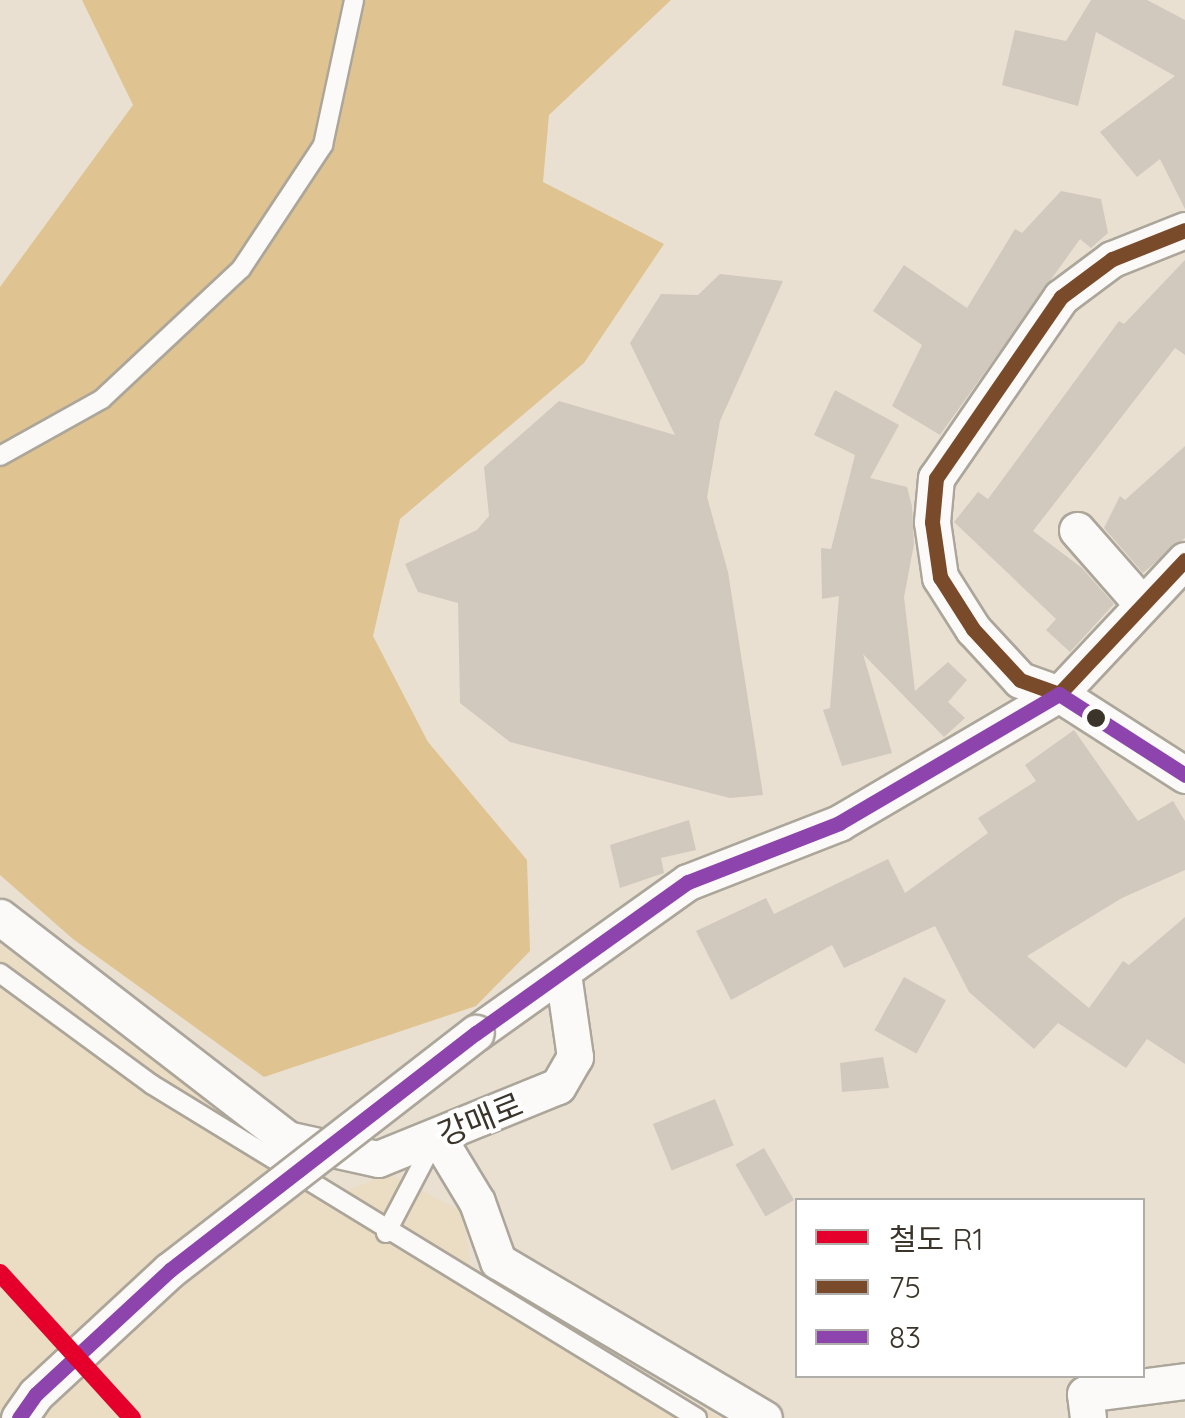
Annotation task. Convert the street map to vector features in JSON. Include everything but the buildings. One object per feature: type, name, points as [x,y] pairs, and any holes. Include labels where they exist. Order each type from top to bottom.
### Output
[{"type":"street","points":[[1185,230],[1112,259],[1061,297],[936,478],[932,522],[940,576],[972,629],[1020,680],[1059,694],[1185,774]]},
{"type":"street","points":[[1077,530],[1142,604]]},
{"type":"street","points":[[19,1418],[36,1394],[170,1270],[476,1032],[688,882],[840,823],[1059,694],[1185,560]]},
{"type":"street","name":"강매로","points":[[0,917],[287,1139],[378,1159],[558,1086],[575,1057],[563,974]]},
{"type":"street","points":[[437,1136],[477,1202],[498,1261],[764,1418]]},
{"type":"street","points":[[1088,1418],[1085,1394],[1185,1380]]},
{"type":"lane","points":[[0,456],[102,399],[241,270],[322,145],[354,0]]},
{"type":"lane","points":[[0,973],[152,1084],[386,1233],[698,1418]]},
{"type":"lane","points":[[386,1233],[437,1136]]},
{"type":"lane","points":[[0,1406],[11,1418]]},
{"type":"shaded area","points":[[82,0],[671,0],[549,115],[543,182],[664,244],[584,363],[400,519],[373,636],[428,742],[527,860],[530,951],[476,1006],[264,1077],[73,939],[0,875],[0,287],[133,105]]},
{"type":"shaded area","points":[[0,944],[131,1045],[345,1191],[390,1174],[463,1212],[472,1275],[721,1418],[0,1418]]},
{"type":"rail line","name":"R1","points":[[0,1273],[132,1418]]},
{"type":"transit line","name":"75","points":[[1185,230],[1112,259],[1061,297],[936,478],[932,522],[940,577],[973,629],[1020,680],[1059,694],[1185,560]]},
{"type":"transit line","name":"83","points":[[19,1418],[36,1394],[170,1270],[476,1033],[688,882],[839,823],[1059,694],[1185,775]]}]
